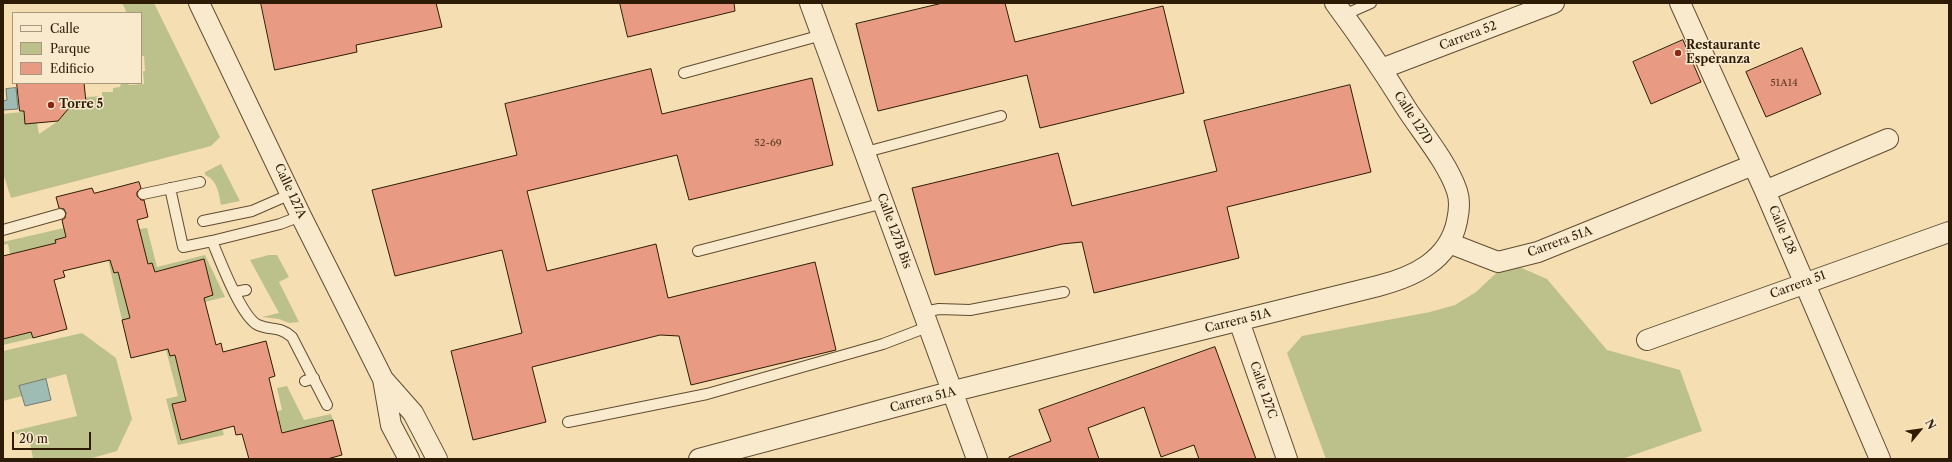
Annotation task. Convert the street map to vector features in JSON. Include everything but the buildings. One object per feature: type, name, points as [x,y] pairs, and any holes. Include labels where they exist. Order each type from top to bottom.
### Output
[{"type":"street","name":"Calle 127A","points":[[198,3],[382,379],[391,425],[410,459]]},
{"type":"street","name":"Calle 127B Bis","points":[[810,3],[954,391],[977,459]]},
{"type":"street","name":"Carrera 52","points":[[1381,69],[1554,3]]},
{"type":"street","name":"Calle 128","points":[[1680,3],[1765,191],[1880,459]]},
{"type":"street","name":"Calle 127D","points":[[1339,9],[1381,69],[1448,172],[1458,192],[1459,214],[1456,229],[1449,243]]},
{"type":"street","points":[[1765,191],[1888,139]]},
{"type":"street","name":"Carrera 51A","points":[[699,459],[954,391],[1401,280],[1421,270],[1440,256],[1449,243],[1498,262],[1538,252],[1753,165]]},
{"type":"street","name":"Carrera 51","points":[[1647,340],[1949,232]]},
{"type":"street","name":"Calle 127C","points":[[1238,321],[1287,459]]},
{"type":"street","name":"Calle 127A","points":[[382,379],[413,413],[437,459]]},
{"type":"lane","points":[[1339,9],[1371,3]]},
{"type":"lane","points":[[684,74],[822,35]]},
{"type":"lane","points":[[866,152],[1001,116]]},
{"type":"lane","points":[[143,194],[200,182]]},
{"type":"lane","points":[[170,188],[184,247],[280,224],[301,216]]},
{"type":"lane","points":[[203,221],[252,211],[291,194]]},
{"type":"lane","points":[[698,251],[884,203]]},
{"type":"lane","points":[[3,230],[60,214]]},
{"type":"lane","points":[[212,241],[235,292],[242,314],[258,325],[286,331],[292,337],[310,380],[327,405]]},
{"type":"lane","points":[[235,292],[246,290]]},
{"type":"lane","points":[[568,422],[707,394],[883,344],[927,319],[939,309],[970,310],[1064,292]]},
{"type":"green space","points":[[122,3],[154,3],[220,137],[211,146],[11,198],[3,173],[3,114],[22,112],[20,88],[37,122],[39,134],[58,121],[69,108],[86,102],[86,97],[102,96],[102,92],[113,92],[113,88],[120,87],[121,84],[144,84],[143,71],[145,71],[144,56],[142,56],[142,12],[126,12]]},
{"type":"green space","points":[[221,164],[240,201],[221,205],[215,184],[205,175],[205,172]]},
{"type":"green space","points":[[64,228],[66,237],[56,243],[10,254],[8,244],[3,245],[3,242]]},
{"type":"green space","points":[[147,228],[157,267],[205,255],[225,297],[205,302],[204,298],[213,295],[204,259],[155,272],[152,264],[148,264],[139,229]]},
{"type":"green space","points":[[269,255],[277,255],[289,277],[279,282],[299,322],[289,323],[279,319],[262,317],[279,313],[250,260]]},
{"type":"green space","points":[[108,260],[110,260],[114,273],[118,272],[130,318],[122,320]]},
{"type":"green space","points":[[1508,262],[1547,279],[1607,350],[1680,370],[1702,431],[1622,459],[1326,459],[1287,353],[1302,336],[1430,312],[1455,305],[1476,292]]},
{"type":"green space","points":[[31,332],[33,338],[3,345],[3,339]]},
{"type":"green space","points":[[82,333],[116,358],[132,419],[117,451],[89,459],[33,459],[30,443],[13,431],[77,416],[66,374],[20,386],[22,396],[3,401],[3,351]]},
{"type":"green space","points":[[168,349],[175,355],[186,401],[172,405],[181,439],[222,429],[224,435],[178,445],[166,399],[178,396],[166,350]]},
{"type":"green space","points":[[287,386],[304,420],[331,414],[333,420],[283,433],[277,411],[282,410],[277,388]]},
{"type":"water","points":[[16,88],[18,109],[3,110],[3,101],[7,100],[6,89]]},
{"type":"water","points":[[46,379],[51,400],[25,406],[19,386]]},
{"type":"place","name":"Restaurante Esperanza","points":[[1678,53]]},
{"type":"place","name":"Torre 5","points":[[51,105]]}]
